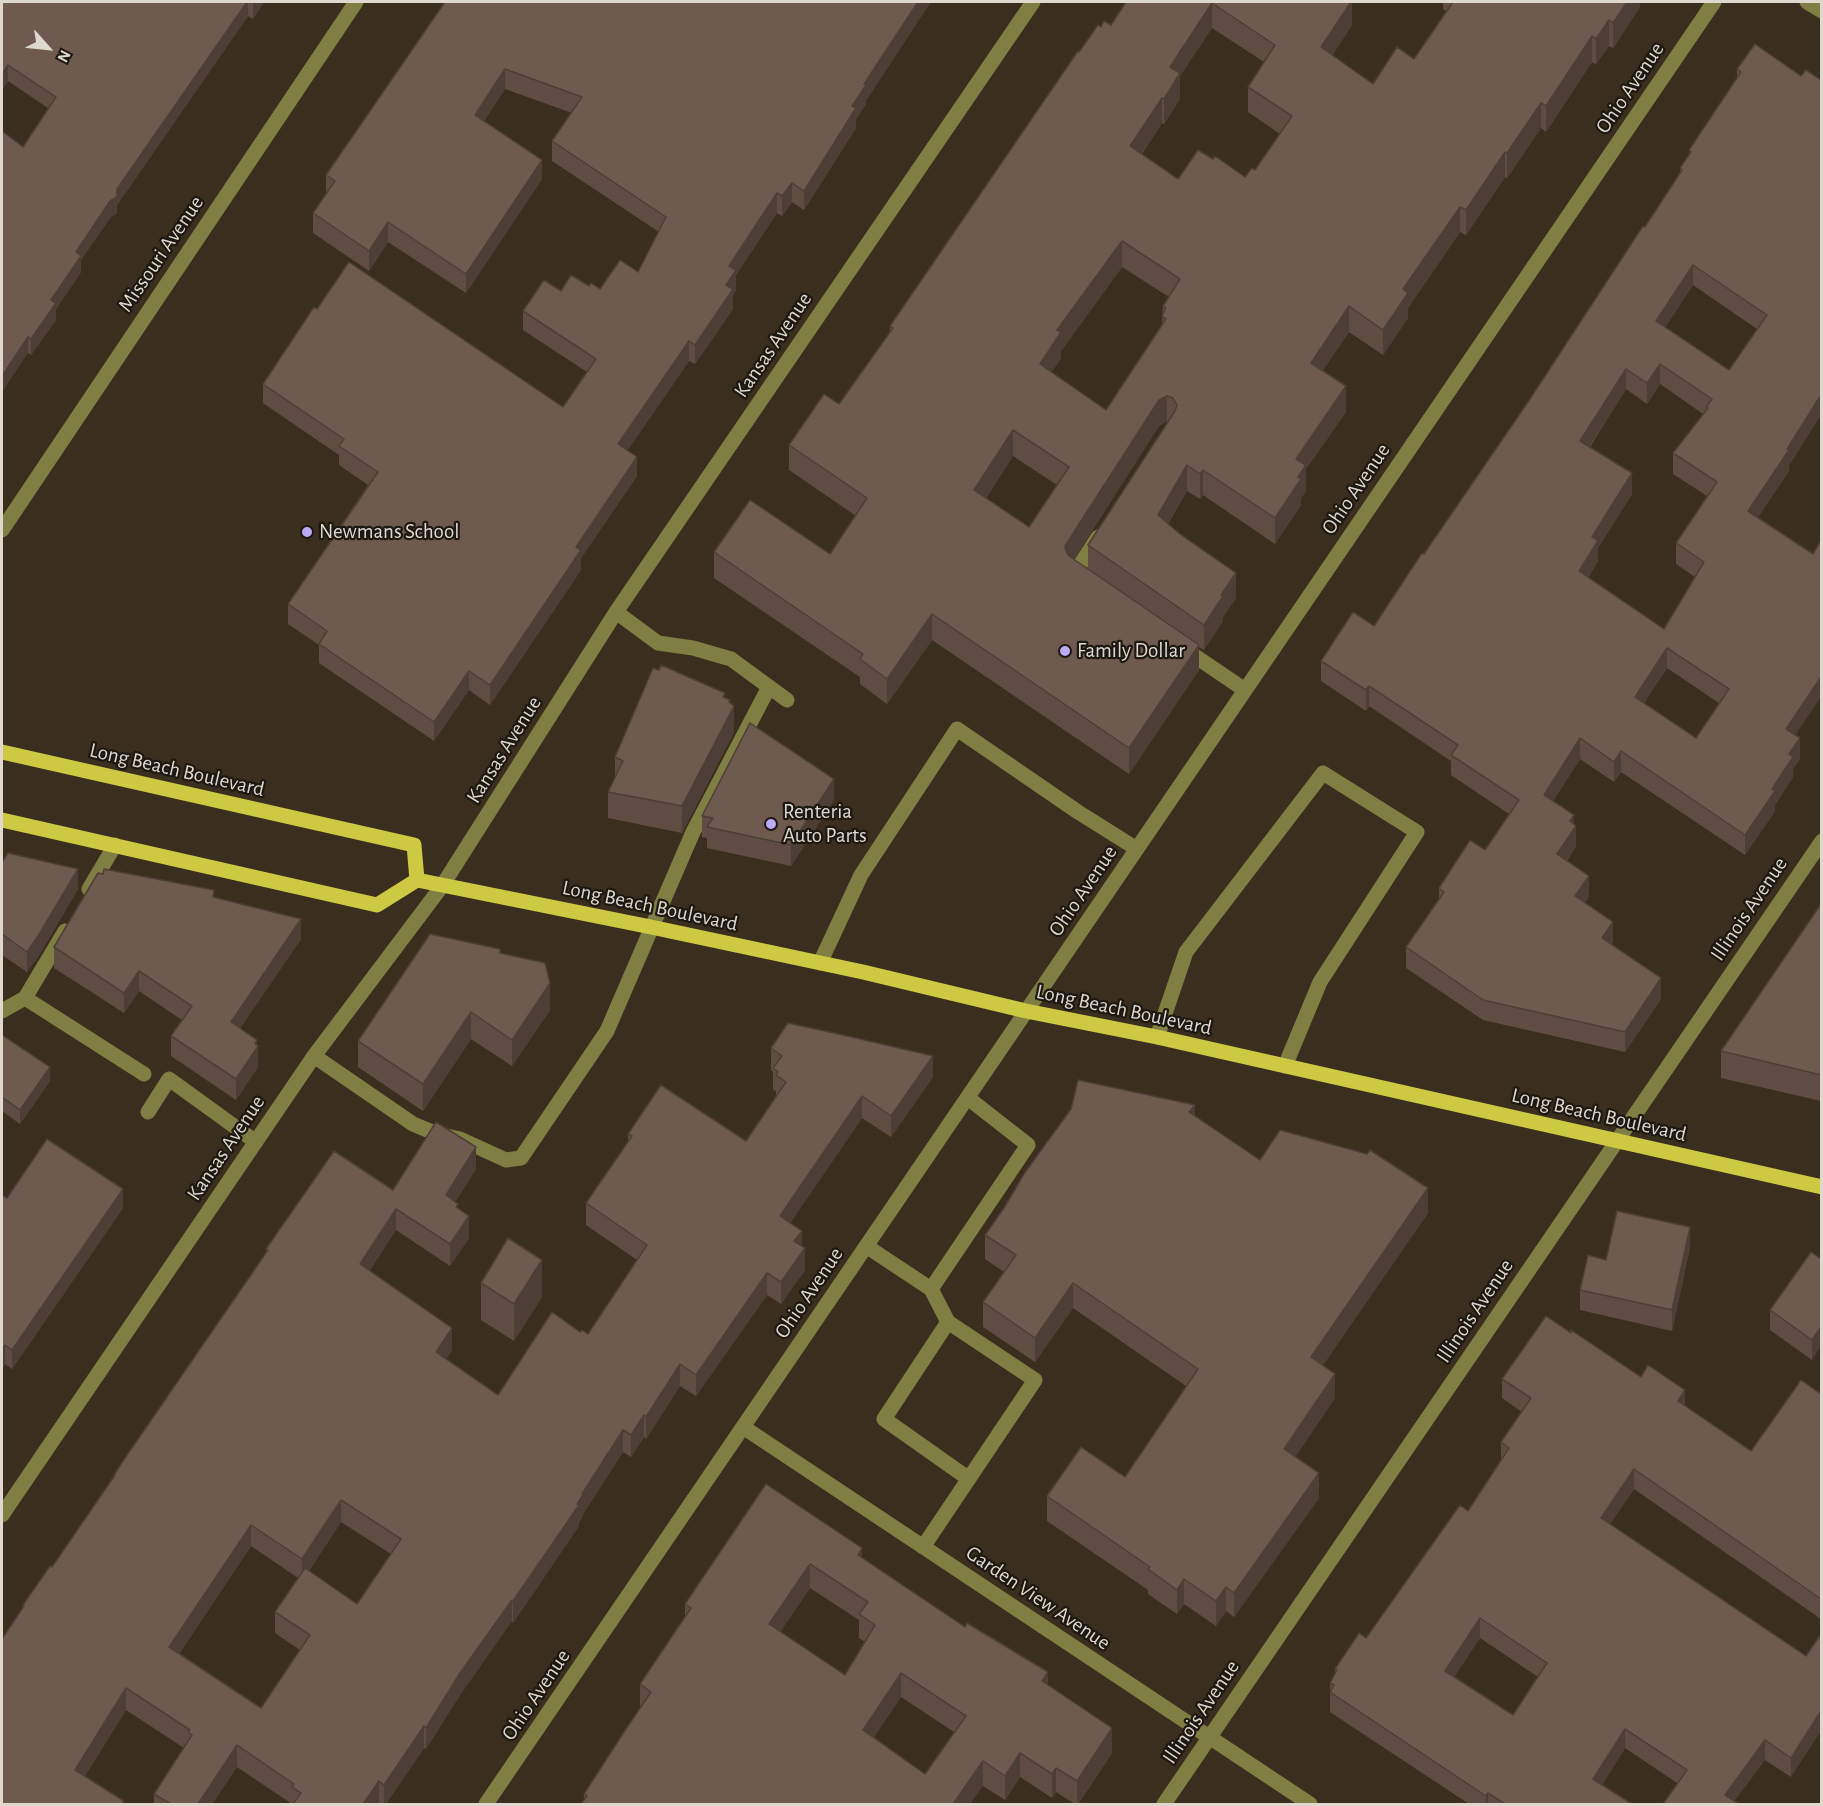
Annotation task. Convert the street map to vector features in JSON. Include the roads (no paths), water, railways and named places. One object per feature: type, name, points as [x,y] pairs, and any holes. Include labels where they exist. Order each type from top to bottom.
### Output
[{"type":"main road","name":"Long Beach Boulevard","points":[[2,752],[414,845],[417,880],[442,886],[820,963],[1026,1011],[1157,1037],[1821,1187]]},
{"type":"main road","points":[[2,820],[377,904],[417,880]]},
{"type":"street","name":"Missouri Avenue","points":[[2,530],[356,2]]},
{"type":"street","name":"Kansas Avenue","points":[[2,1515],[314,1056],[442,886],[616,612],[1033,2]]},
{"type":"street","name":"Ohio Avenue","points":[[486,1804],[1714,2]]},
{"type":"street","points":[[1807,2],[1821,11]]},
{"type":"street","points":[[1094,586],[1075,573],[1106,526]]},
{"type":"street","points":[[616,612],[658,643],[693,648],[731,659],[787,700]]},
{"type":"street","points":[[1169,638],[1245,690]]},
{"type":"street","points":[[314,1056],[412,1124],[437,1134],[460,1139],[506,1160],[521,1158],[607,1030],[693,832],[769,687]]},
{"type":"street","points":[[820,963],[861,875],[957,729],[1078,812],[1137,849]]},
{"type":"street","points":[[1157,1037],[1186,952],[1323,773],[1417,832],[1320,982],[1286,1066]]},
{"type":"street","name":"Illinois Avenue","points":[[1164,1804],[1821,841]]},
{"type":"street","points":[[2,1011],[25,998],[115,845]]},
{"type":"street","points":[[25,998],[144,1074]]},
{"type":"street","points":[[148,1113],[170,1079],[256,1142]]},
{"type":"street","points":[[931,1289],[1028,1145],[968,1098]]},
{"type":"street","points":[[866,1246],[931,1289],[948,1322],[1035,1380],[923,1547]]},
{"type":"street","points":[[948,1322],[885,1419],[969,1479]]},
{"type":"street","name":"Garden View Avenue","points":[[743,1427],[1310,1804]]},
{"type":"place","name":"Newmans School","points":[[307,532]]},
{"type":"place","name":"Family Dollar","points":[[1065,651]]},
{"type":"place","name":"Renteria Auto Parts","points":[[771,824]]}]
